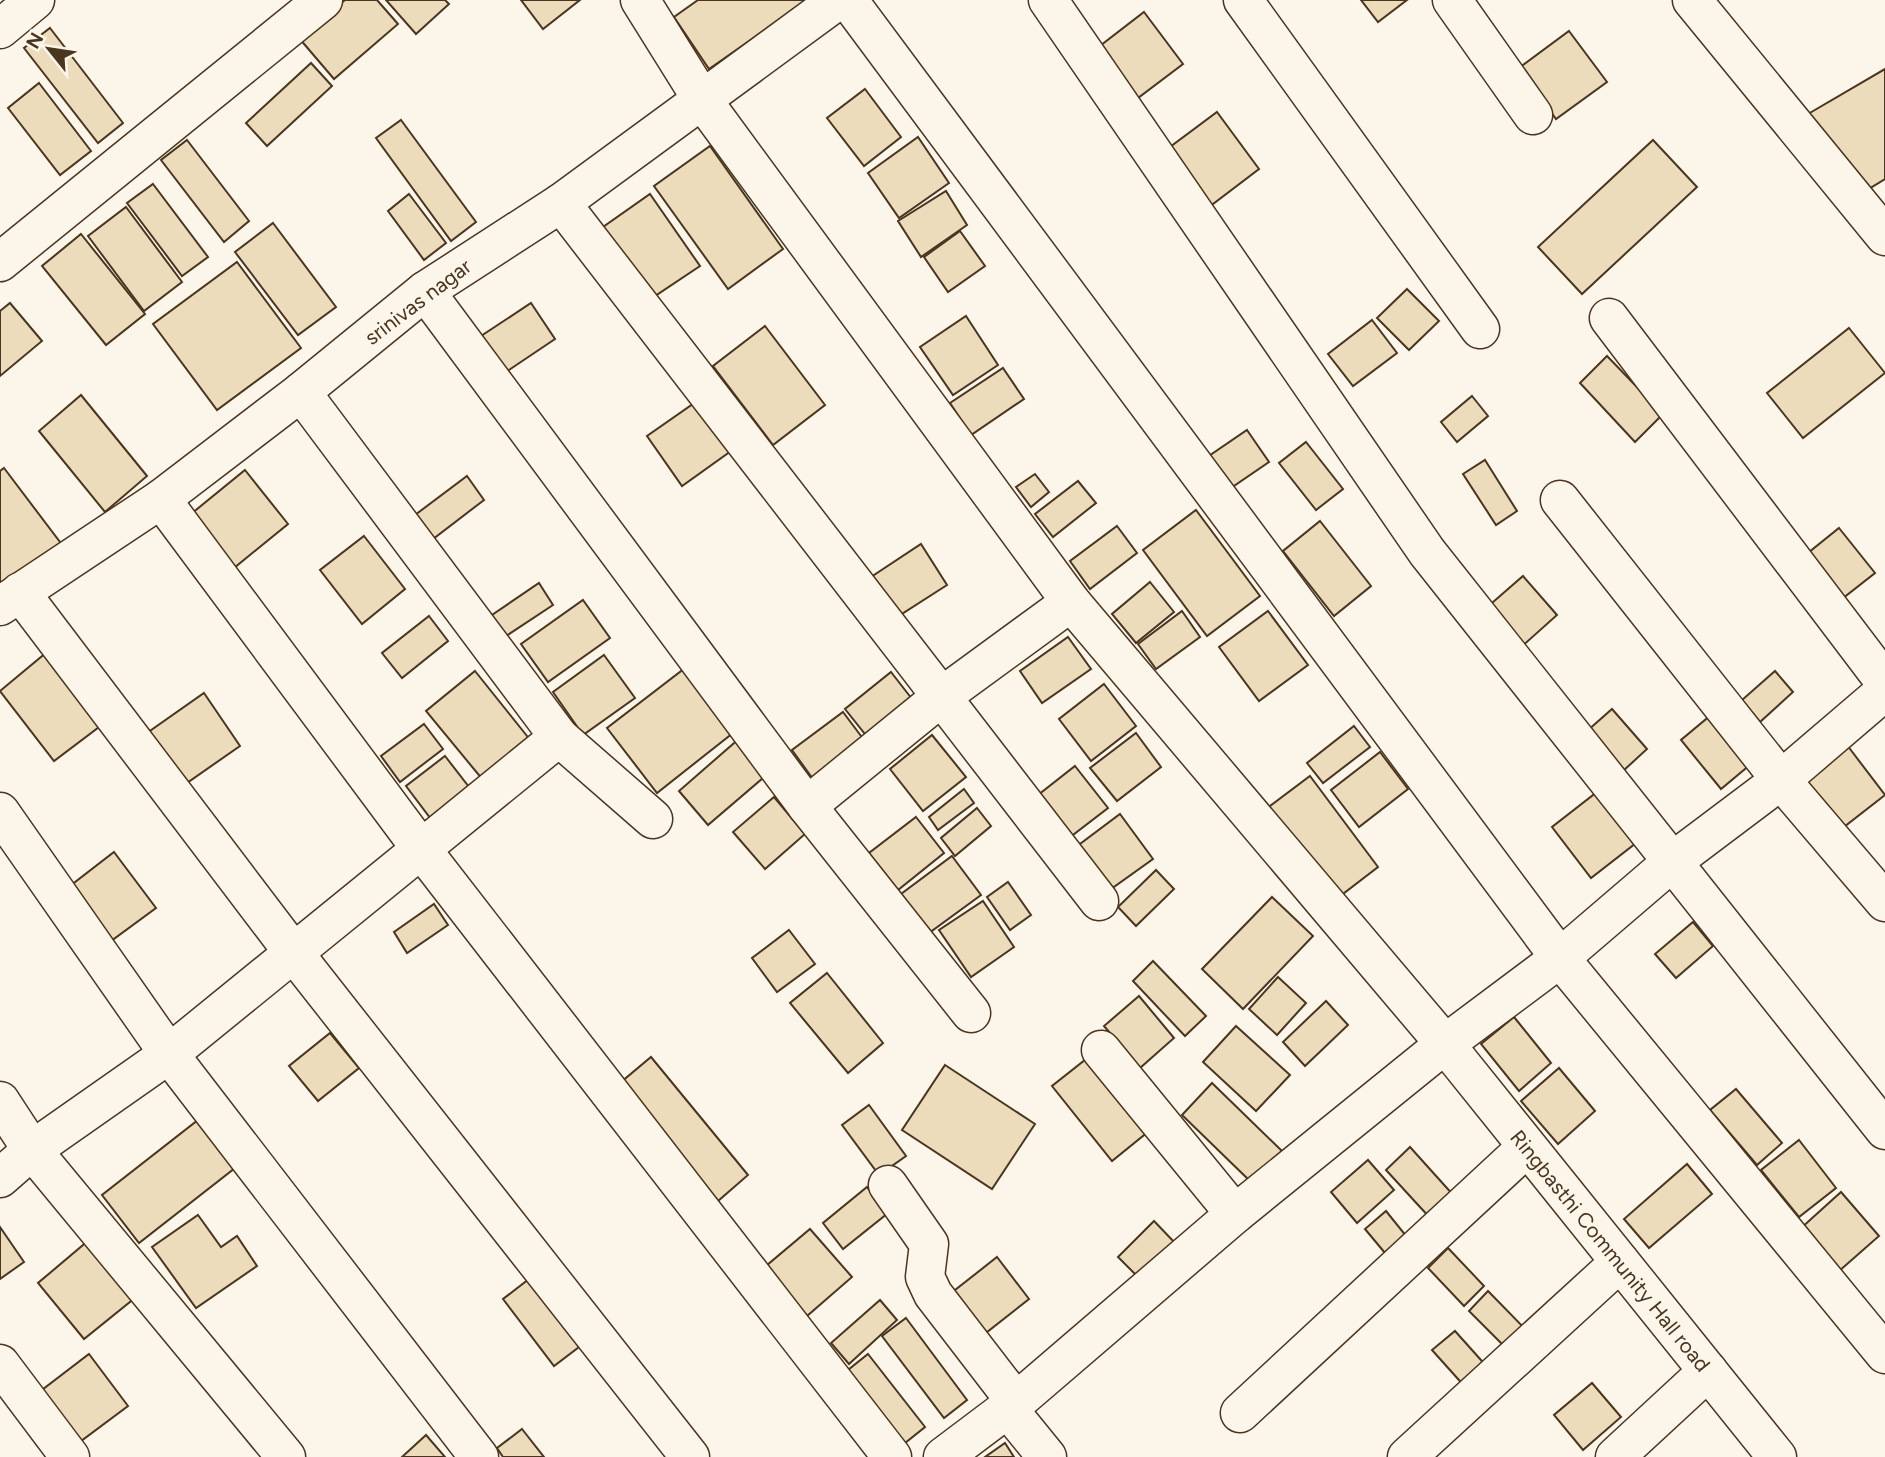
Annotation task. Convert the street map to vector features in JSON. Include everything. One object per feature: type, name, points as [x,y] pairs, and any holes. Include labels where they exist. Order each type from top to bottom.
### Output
[{"type":"street","points":[[0,29],[35,0]]},
{"type":"street","points":[[0,262],[323,0]]},
{"type":"street","name":"Ringbasthi Community Hall road","points":[[640,0],[703,101],[1071,602],[1445,1044],[1777,1457]]},
{"type":"street","name":"srinivas nagar","points":[[10,599],[161,499],[301,392],[425,291],[561,203],[838,0]]},
{"type":"street","points":[[848,0],[1560,958],[1885,1354]]},
{"type":"street","points":[[1048,0],[1427,552],[1885,1129]]},
{"type":"street","points":[[1243,0],[1480,329]]},
{"type":"street","points":[[1452,0],[1533,115]]},
{"type":"street","points":[[1692,0],[1885,236]]},
{"type":"street","points":[[561,203],[1099,901]]},
{"type":"street","points":[[425,291],[807,806],[971,1013]]},
{"type":"street","points":[[1609,318],[1885,682]]},
{"type":"street","points":[[301,392],[559,737],[653,819]]},
{"type":"street","points":[[161,499],[422,850],[892,1457]]},
{"type":"street","points":[[1560,500],[1781,780],[1885,902]]},
{"type":"street","points":[[10,599],[293,952],[690,1457]]},
{"type":"street","points":[[807,806],[941,696],[1071,602]]},
{"type":"street","points":[[943,1457],[1012,1405],[1235,1214],[1445,1044],[1560,958],[1672,862],[1781,780],[1885,691]]},
{"type":"street","points":[[0,1178],[32,1150],[169,1054],[559,737]]},
{"type":"street","points":[[0,812],[169,1054],[479,1457]]},
{"type":"street","points":[[1101,1050],[1235,1214]]},
{"type":"street","points":[[0,1101],[32,1150],[286,1457]]},
{"type":"street","points":[[1240,1413],[1527,1147]]},
{"type":"street","points":[[888,1185],[929,1244],[925,1277],[933,1294],[1047,1457]]},
{"type":"street","points":[[1407,1457],[1620,1262]]},
{"type":"street","points":[[0,1364],[71,1457]]},
{"type":"street","points":[[1615,1457],[1708,1371]]},
{"type":"building","points":[[345,0],[377,0],[398,24],[334,79],[299,38]]},
{"type":"building","points":[[386,0],[445,0],[449,4],[416,34]]},
{"type":"building","points":[[521,0],[580,0],[543,29]]},
{"type":"building","points":[[698,0],[808,0],[709,69],[674,17]]},
{"type":"building","points":[[1361,0],[1407,0],[1378,22]]},
{"type":"building","points":[[1144,12],[1183,64],[1134,101],[1096,49]]},
{"type":"building","points":[[50,28],[123,123],[98,143],[24,48]]},
{"type":"building","points":[[1569,31],[1607,82],[1556,119],[1519,68]]},
{"type":"building","points":[[311,63],[332,86],[267,146],[246,123]]},
{"type":"building","points":[[1885,69],[1885,179],[1857,196],[1808,114]]},
{"type":"building","points":[[39,83],[91,151],[60,175],[8,108]]},
{"type":"building","points":[[865,89],[901,137],[864,166],[827,118]]},
{"type":"building","points":[[1217,112],[1259,169],[1209,207],[1166,150]]},
{"type":"building","points":[[401,120],[476,222],[451,241],[376,138]]},
{"type":"building","points":[[918,137],[949,183],[899,218],[868,173]]},
{"type":"building","points":[[187,140],[249,221],[224,242],[161,160]]},
{"type":"building","points":[[1653,140],[1697,187],[1582,294],[1538,247]]},
{"type":"building","points":[[710,146],[783,249],[728,289],[654,186]]},
{"type":"building","points":[[153,184],[208,257],[182,276],[127,203]]},
{"type":"building","points":[[946,191],[967,225],[921,257],[898,221]]},
{"type":"building","points":[[409,194],[446,243],[424,260],[388,211]]},
{"type":"building","points":[[650,194],[700,266],[652,298],[603,227]]},
{"type":"building","points":[[126,207],[182,282],[144,311],[88,236]]},
{"type":"building","points":[[273,223],[336,307],[298,335],[235,252]]},
{"type":"building","points":[[960,231],[985,266],[948,292],[924,257]]},
{"type":"building","points":[[81,234],[145,314],[106,345],[42,266]]},
{"type":"building","points":[[237,262],[301,348],[217,410],[153,324]]},
{"type":"building","points":[[1407,289],[1439,321],[1409,350],[1377,318]]},
{"type":"building","points":[[10,303],[42,341],[0,376],[0,311]]},
{"type":"building","points":[[531,303],[555,339],[506,372],[481,336]]},
{"type":"building","points":[[966,316],[998,365],[953,395],[920,347]]},
{"type":"building","points":[[1372,320],[1397,353],[1353,386],[1328,354]]},
{"type":"building","points":[[765,326],[825,405],[773,445],[713,366]]},
{"type":"building","points":[[1849,328],[1885,373],[1803,438],[1767,393]]},
{"type":"building","points":[[1607,356],[1663,414],[1635,442],[1580,383]]},
{"type":"building","points":[[1003,368],[1024,399],[971,435],[950,403]]},
{"type":"building","points":[[81,395],[147,476],[105,512],[39,431]]},
{"type":"building","points":[[1472,396],[1488,416],[1457,442],[1441,422]]},
{"type":"building","points":[[703,397],[738,446],[682,486],[647,436]]},
{"type":"building","points":[[1247,430],[1269,462],[1225,492],[1203,460]]},
{"type":"building","points":[[1306,442],[1343,489],[1316,510],[1279,463]]},
{"type":"building","points":[[1485,460],[1517,511],[1496,525],[1463,474]]},
{"type":"building","points":[[4,468],[63,546],[0,594],[0,471]]},
{"type":"building","points":[[245,470],[288,524],[234,568],[191,514]]},
{"type":"building","points":[[1035,474],[1049,492],[1031,507],[1016,487]]},
{"type":"building","points":[[467,476],[484,500],[433,539],[415,515]]},
{"type":"building","points":[[1078,481],[1096,503],[1053,537],[1035,514]]},
{"type":"building","points":[[1196,510],[1260,596],[1207,636],[1143,550]]},
{"type":"building","points":[[1320,521],[1371,586],[1334,616],[1283,551]]},
{"type":"building","points":[[1117,526],[1137,553],[1090,589],[1070,561]]},
{"type":"building","points":[[1839,528],[1875,573],[1838,602],[1803,557]]},
{"type":"building","points":[[364,536],[405,589],[362,624],[320,570]]},
{"type":"building","points":[[921,544],[947,585],[897,617],[871,577]]},
{"type":"building","points":[[1523,576],[1557,615],[1519,649],[1485,609]]},
{"type":"building","points":[[1150,582],[1174,612],[1136,643],[1112,614]]},
{"type":"building","points":[[539,583],[553,605],[503,638],[489,617]]},
{"type":"building","points":[[583,600],[610,638],[548,682],[521,644]]},
{"type":"building","points":[[1182,611],[1200,637],[1156,669],[1138,644]]},
{"type":"building","points":[[1268,611],[1308,665],[1259,701],[1219,647]]},
{"type":"building","points":[[429,616],[448,641],[402,678],[382,653]]},
{"type":"building","points":[[1068,637],[1091,669],[1042,703],[1020,671]]},
{"type":"building","points":[[47,652],[103,724],[54,761],[0,691]]},
{"type":"building","points":[[604,655],[635,698],[583,735],[553,692]]},
{"type":"building","points":[[689,665],[738,729],[657,793],[607,728]]},
{"type":"building","points":[[475,671],[531,741],[483,780],[426,711]]},
{"type":"building","points":[[1775,671],[1793,692],[1760,722],[1742,700]]},
{"type":"building","points":[[891,672],[919,708],[873,744],[845,709]]},
{"type":"building","points":[[1104,684],[1136,726],[1091,761],[1059,719]]},
{"type":"building","points":[[204,693],[240,746],[184,785],[147,733]]},
{"type":"building","points":[[1612,709],[1647,749],[1623,771],[1587,731]]},
{"type":"building","points":[[1717,710],[1757,759],[1721,789],[1681,740]]},
{"type":"building","points":[[843,712],[870,748],[818,786],[792,750]]},
{"type":"building","points":[[424,724],[443,749],[400,782],[381,756]]},
{"type":"building","points":[[1354,726],[1370,747],[1323,783],[1307,763]]},
{"type":"building","points":[[1136,733],[1161,767],[1117,801],[1090,768]]},
{"type":"building","points":[[932,735],[966,777],[923,811],[890,769]]},
{"type":"building","points":[[741,737],[770,772],[708,825],[679,791]]},
{"type":"building","points":[[1847,745],[1885,795],[1840,830],[1801,781]]},
{"type":"building","points":[[1380,752],[1408,789],[1359,827],[1331,790]]},
{"type":"building","points":[[445,756],[476,796],[437,827],[406,786]]},
{"type":"building","points":[[1075,766],[1108,808],[1065,841],[1033,799]]},
{"type":"building","points":[[1310,776],[1378,867],[1335,900],[1266,809]]},
{"type":"building","points":[[964,789],[974,803],[938,830],[929,817]]},
{"type":"building","points":[[1597,792],[1636,843],[1591,878],[1552,827]]},
{"type":"building","points":[[774,797],[805,834],[765,869],[733,832]]},
{"type":"building","points":[[977,808],[991,826],[955,856],[941,838]]},
{"type":"building","points":[[1120,814],[1153,859],[1104,894],[1072,850]]},
{"type":"building","points":[[916,817],[944,853],[898,890],[869,853]]},
{"type":"building","points":[[114,852],[156,908],[111,941],[70,886]]},
{"type":"building","points":[[952,856],[981,895],[929,933],[901,894]]},
{"type":"building","points":[[1156,870],[1174,889],[1136,926],[1118,907]]},
{"type":"building","points":[[1008,882],[1031,915],[1010,930],[987,897]]},
{"type":"building","points":[[1272,897],[1313,936],[1243,1009],[1202,969]]},
{"type":"building","points":[[983,901],[1014,947],[971,977],[939,930]]},
{"type":"building","points":[[434,904],[448,925],[407,953],[394,932]]},
{"type":"building","points":[[1693,922],[1713,946],[1676,978],[1655,954]]},
{"type":"building","points":[[789,930],[815,964],[777,992],[752,958]]},
{"type":"building","points":[[1153,961],[1206,1016],[1185,1036],[1133,981]]},
{"type":"building","points":[[827,973],[883,1043],[848,1073],[790,1003]]},
{"type":"building","points":[[1278,977],[1306,1003],[1277,1035],[1249,1009]]},
{"type":"building","points":[[1139,996],[1174,1038],[1140,1068],[1104,1026]]},
{"type":"building","points":[[1326,1001],[1348,1025],[1305,1066],[1283,1042]]},
{"type":"building","points":[[1514,1017],[1551,1063],[1519,1091],[1481,1044]]},
{"type":"building","points":[[1236,1026],[1290,1075],[1256,1111],[1203,1062]]},
{"type":"building","points":[[330,1033],[359,1068],[318,1101],[289,1066]]},
{"type":"building","points":[[1090,1056],[1149,1131],[1112,1161],[1052,1086]]},
{"type":"building","points":[[651,1057],[748,1175],[718,1201],[620,1083]]},
{"type":"building","points":[[945,1065],[1035,1124],[992,1189],[902,1130]]},
{"type":"building","points":[[1559,1068],[1595,1111],[1558,1144],[1521,1101]]},
{"type":"building","points":[[1212,1083],[1282,1151],[1251,1182],[1182,1115]]},
{"type":"building","points":[[1736,1089],[1782,1143],[1757,1165],[1710,1110]]},
{"type":"building","points":[[869,1105],[906,1156],[879,1175],[842,1125]]},
{"type":"building","points":[[198,1120],[235,1168],[139,1243],[102,1195]]},
{"type":"building","points":[[1799,1140],[1836,1188],[1799,1217],[1761,1170]]},
{"type":"building","points":[[1410,1147],[1455,1197],[1431,1219],[1386,1170]]},
{"type":"building","points":[[1368,1160],[1394,1190],[1357,1223],[1331,1192]]},
{"type":"building","points":[[1687,1164],[1712,1194],[1649,1248],[1624,1219]]},
{"type":"building","points":[[867,1187],[888,1213],[843,1249],[823,1223]]},
{"type":"building","points":[[1841,1192],[1879,1236],[1838,1272],[1800,1229]]},
{"type":"building","points":[[1386,1211],[1411,1242],[1390,1259],[1365,1229]]},
{"type":"building","points":[[198,1215],[221,1247],[237,1236],[257,1266],[196,1308],[152,1247]]},
{"type":"building","points":[[1154,1221],[1177,1245],[1141,1280],[1118,1257]]},
{"type":"building","points":[[0,1227],[24,1262],[0,1279]]},
{"type":"building","points":[[810,1229],[852,1277],[807,1316],[766,1266]]},
{"type":"building","points":[[89,1240],[136,1297],[84,1339],[38,1283]]},
{"type":"building","points":[[1448,1248],[1484,1286],[1464,1306],[1428,1268]]},
{"type":"building","points":[[997,1257],[1029,1299],[982,1336],[950,1294]]},
{"type":"building","points":[[529,1279],[579,1347],[554,1366],[503,1299]]},
{"type":"building","points":[[1488,1291],[1532,1336],[1513,1355],[1469,1311]]},
{"type":"building","points":[[880,1300],[897,1320],[849,1364],[831,1343]]},
{"type":"building","points":[[906,1318],[967,1400],[944,1418],[882,1336]]},
{"type":"building","points":[[1455,1331],[1489,1369],[1467,1389],[1432,1350]]},
{"type":"building","points":[[89,1354],[128,1406],[77,1444],[38,1393]]},
{"type":"building","points":[[868,1354],[925,1427],[900,1447],[843,1374]]},
{"type":"building","points":[[1592,1383],[1621,1417],[1583,1450],[1554,1415]]},
{"type":"building","points":[[522,1429],[544,1457],[503,1457],[497,1448]]},
{"type":"building","points":[[426,1435],[445,1457],[402,1457]]},
{"type":"building","points":[[1005,1443],[1014,1457],[985,1457]]}]
